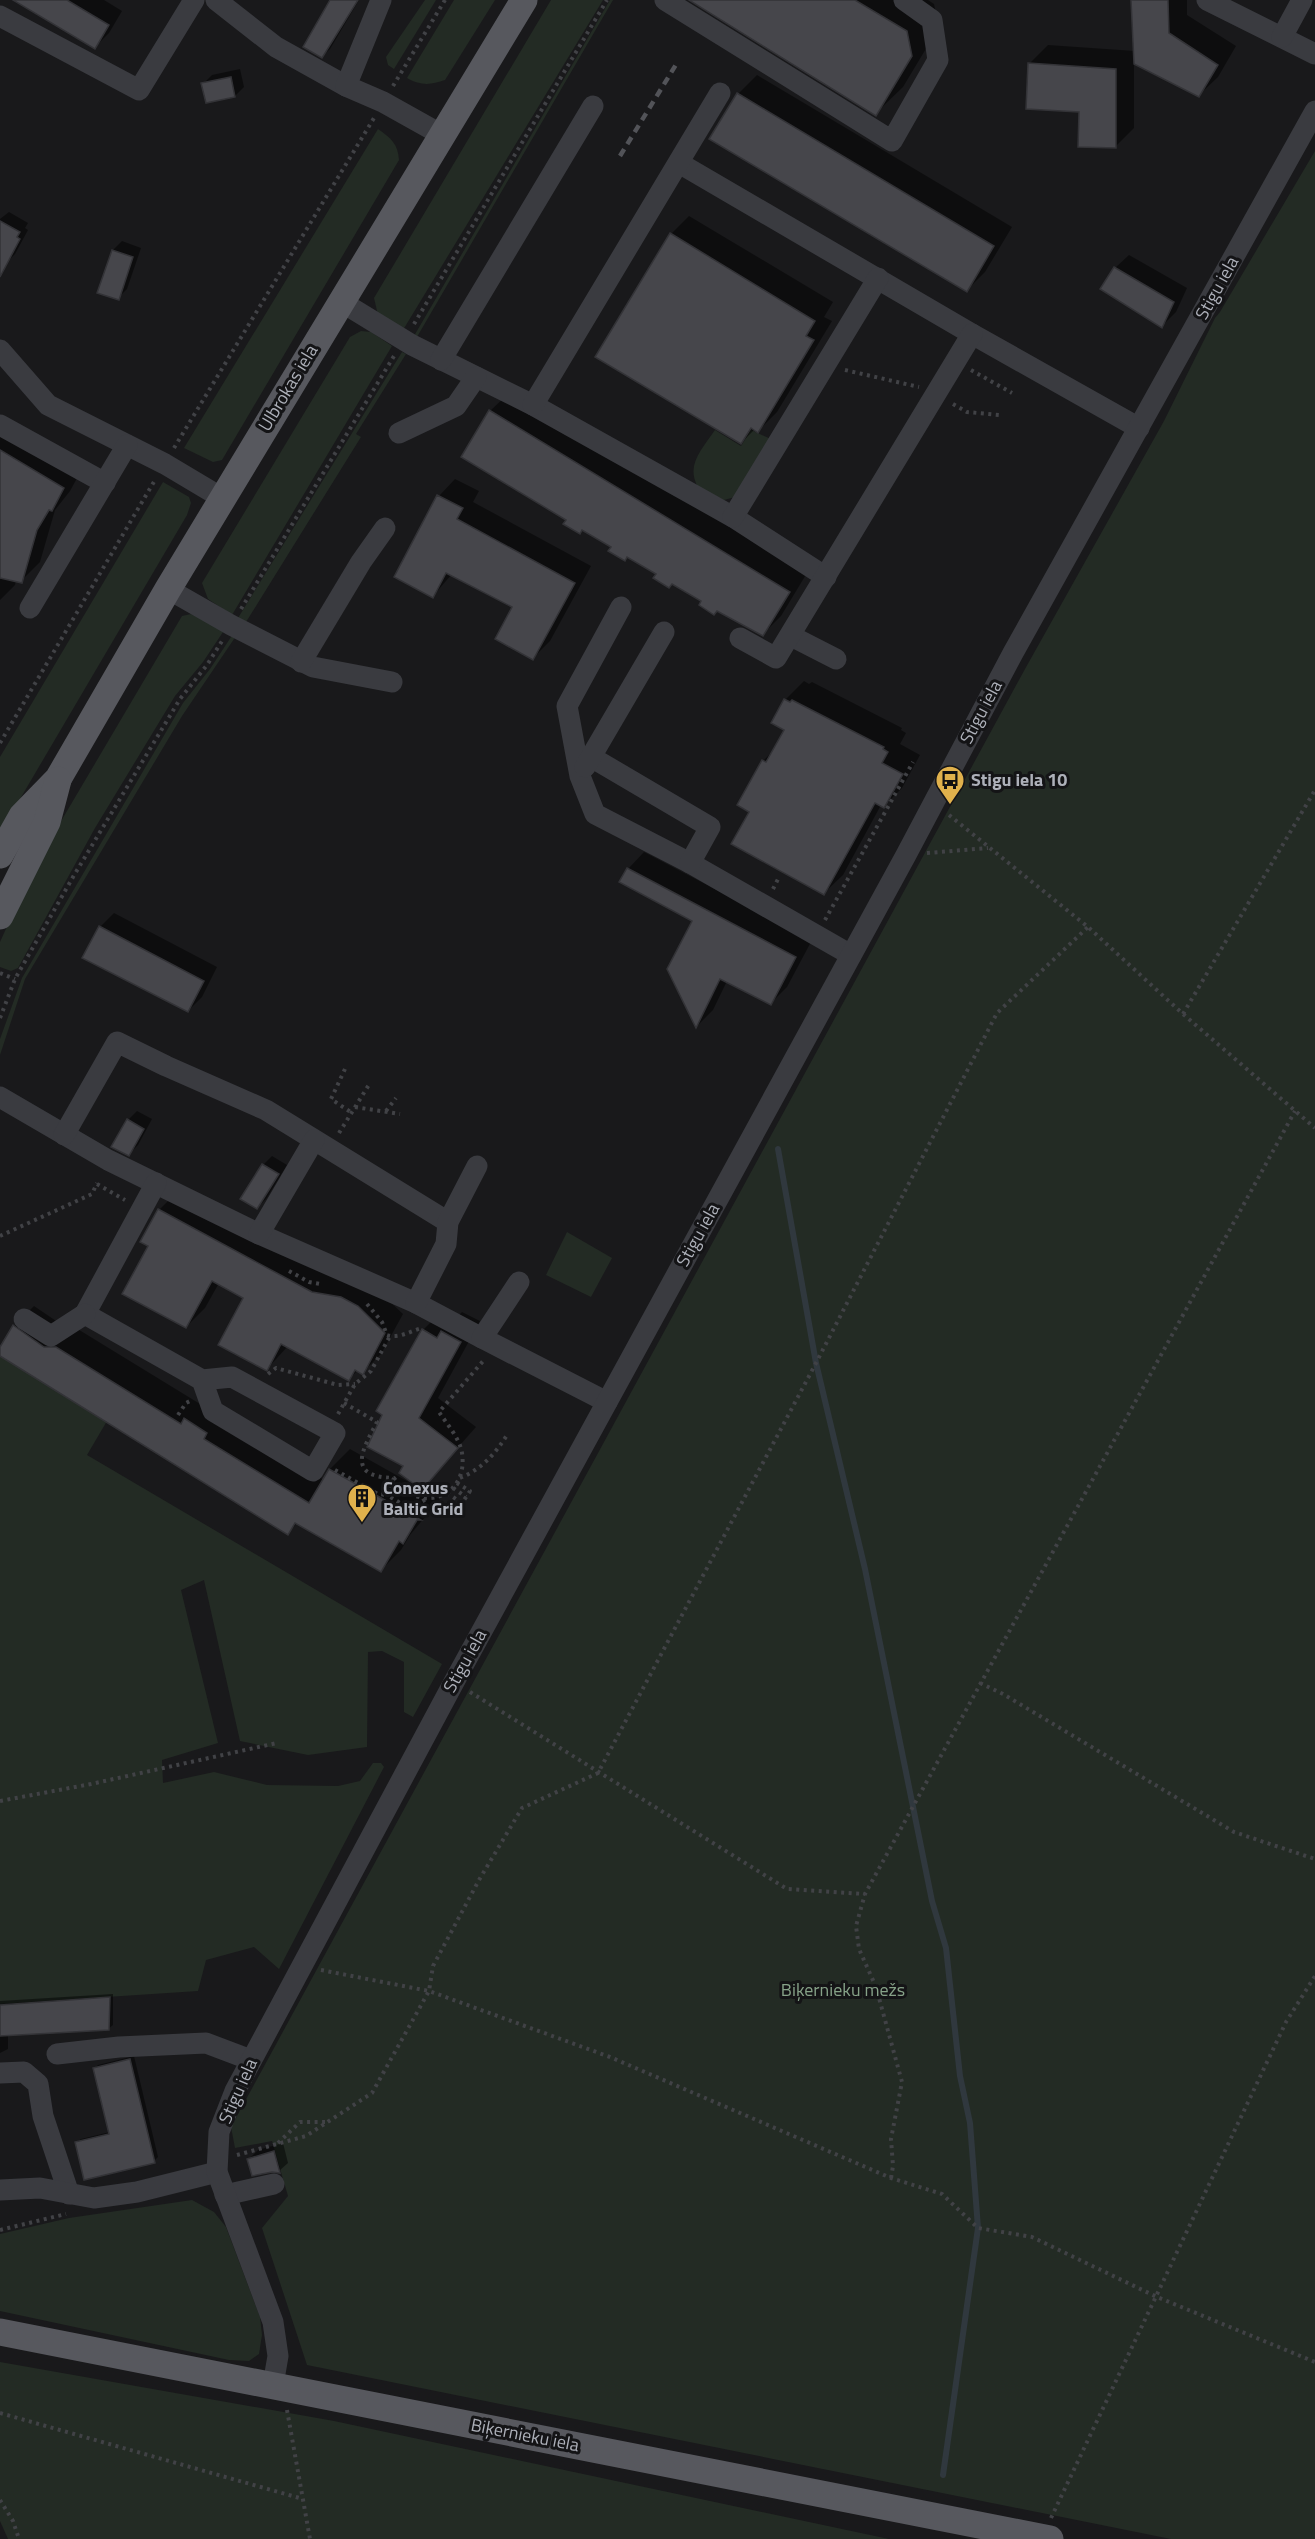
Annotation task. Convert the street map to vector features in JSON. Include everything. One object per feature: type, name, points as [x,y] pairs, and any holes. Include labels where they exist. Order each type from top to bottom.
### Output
[{"type":"main road","name":"Ulbrokas iela","points":[[0,855],[22,816],[58,779],[222,498],[524,0]]},
{"type":"main road","name":"Ulbrokas iela","points":[[0,916],[47,822],[58,779]]},
{"type":"main road","name":"Biķernieku iela","points":[[0,2332],[1046,2538]]},
{"type":"street","points":[[0,16],[139,90],[195,0]]},
{"type":"street","points":[[216,0],[276,47],[442,135]]},
{"type":"street","points":[[346,86],[381,0]]},
{"type":"street","points":[[665,0],[892,141],[938,60],[932,20],[904,0]]},
{"type":"street","points":[[1208,0],[1315,54]]},
{"type":"street","points":[[1282,37],[1302,0]]},
{"type":"street","points":[[533,405],[720,93]]},
{"type":"street","points":[[441,360],[593,106]]},
{"type":"street","name":"Stigu iela","points":[[273,2385],[278,2356],[273,2322],[218,2172],[219,2132],[251,2060],[454,1682],[906,855],[1012,653],[1315,111]]},
{"type":"street","points":[[679,163],[972,334],[1139,428]]},
{"type":"street","points":[[733,517],[824,350],[878,278]]},
{"type":"street","points":[[340,301],[404,340],[533,405],[733,517],[826,577]]},
{"type":"street","points":[[740,638],[776,658],[972,334]]},
{"type":"street","points":[[0,350],[48,405],[165,464],[222,498]]},
{"type":"street","points":[[399,433],[456,406],[476,377]]},
{"type":"street","points":[[0,425],[105,483]]},
{"type":"street","points":[[30,608],[128,445]]},
{"type":"street","points":[[301,662],[384,528]]},
{"type":"street","points":[[168,589],[231,625],[313,667],[392,682]]},
{"type":"street","points":[[621,607],[567,706],[580,776],[595,814],[690,863],[851,955]]},
{"type":"street","points":[[580,776],[664,632]]},
{"type":"street","points":[[791,636],[836,659]]},
{"type":"street","points":[[591,757],[710,827],[690,863]]},
{"type":"street","points":[[64,1134],[117,1042],[266,1110],[448,1222]]},
{"type":"street","points":[[0,1097],[108,1160],[259,1234],[416,1303],[607,1402]]},
{"type":"street","points":[[259,1234],[322,1144]]},
{"type":"street","points":[[416,1303],[446,1244],[448,1222],[477,1166]]},
{"type":"street","points":[[24,1319],[51,1336],[85,1314],[156,1184]]},
{"type":"street","points":[[489,1341],[519,1282]]},
{"type":"street","points":[[85,1314],[202,1380],[232,1377],[335,1433],[313,1471],[213,1412],[202,1380]]},
{"type":"street","points":[[57,2054],[118,2047],[206,2043],[251,2060]]},
{"type":"street","points":[[0,2073],[24,2072],[38,2084],[43,2116],[69,2193]]},
{"type":"street","points":[[0,2190],[40,2188],[93,2198],[126,2193],[218,2172]]},
{"type":"street","points":[[225,2195],[274,2184]]},
{"type":"path","points":[[0,743],[165,464],[445,0]]},
{"type":"path","points":[[0,1018],[15,979],[73,877],[180,699],[207,665],[607,0]]},
{"type":"path","points":[[956,361],[1012,393]]},
{"type":"path","points":[[822,939],[826,917],[913,762]]},
{"type":"path","points":[[1183,1014],[1315,790]]},
{"type":"path","points":[[933,802],[1088,927],[1183,1014],[1315,1128]]},
{"type":"path","points":[[906,855],[989,848]]},
{"type":"path","points":[[773,889],[779,877]]},
{"type":"path","points":[[218,2172],[239,2153],[306,2136],[372,2092],[429,1991],[433,1966],[479,1880],[522,1808],[598,1773],[838,1322],[997,1013],[1088,927]]},
{"type":"path","points":[[0,973],[15,979]]},
{"type":"path","points":[[345,1069],[330,1096],[331,1100],[352,1113]]},
{"type":"path","points":[[322,1144],[352,1113],[370,1083]]},
{"type":"path","points":[[386,1112],[396,1098]]},
{"type":"path","points":[[355,1107],[400,1114]]},
{"type":"path","points":[[891,2178],[893,2166],[891,2139],[902,2082],[876,1987],[859,1949],[856,1926],[865,1894],[1295,1111]]},
{"type":"path","points":[[0,1236],[92,1194],[108,1160]]},
{"type":"path","points":[[97,1184],[121,1198]]},
{"type":"path","points":[[329,1430],[356,1384],[371,1371],[390,1336]]},
{"type":"path","points":[[319,1461],[410,1509],[426,1499],[453,1488],[462,1474],[462,1451],[440,1412],[489,1341]]},
{"type":"path","points":[[344,1403],[378,1422],[362,1453],[361,1462],[372,1475],[393,1478],[406,1493],[426,1499]]},
{"type":"path","points":[[458,1480],[473,1473],[486,1462],[507,1434]]},
{"type":"path","points":[[387,1495],[393,1478]]},
{"type":"path","points":[[447,1492],[462,1503],[470,1491],[458,1480]]},
{"type":"path","points":[[453,1488],[466,1497]]},
{"type":"path","points":[[454,1682],[787,1889],[865,1894]]},
{"type":"path","points":[[980,1683],[1004,1694],[1234,1832],[1315,1859]]},
{"type":"path","points":[[0,1801],[91,1784],[277,1743]]},
{"type":"path","points":[[302,1966],[429,1991],[610,2057],[891,2178],[942,2194],[978,2228],[1032,2237],[1157,2297],[1315,2362]]},
{"type":"path","points":[[1046,2538],[1286,2022],[1315,1977]]},
{"type":"path","points":[[278,2143],[300,2122],[326,2122]]},
{"type":"path","points":[[286,2408],[310,2539]]},
{"type":"path","points":[[0,2413],[303,2499]]},
{"type":"path","points":[[0,2500],[13,2521],[19,2539]]},
{"type":"green space","points":[[425,0],[436,0],[394,69],[388,65],[386,57]]},
{"type":"green space","points":[[454,0],[495,0],[445,80],[426,84],[407,78]]},
{"type":"green space","points":[[551,0],[603,0],[403,330],[378,315],[374,298]]},
{"type":"green space","points":[[610,0],[613,0],[417,337],[414,336]]},
{"type":"green space","points":[[378,129],[393,142],[399,160],[222,460],[213,462],[184,448]]},
{"type":"green space","name":"Biķernieku mežs","points":[[1315,151],[1315,2539],[1171,2539],[307,2365],[262,2228],[288,2196],[272,2141],[235,2148],[231,2127],[1025,669],[1164,421],[1215,318]]},
{"type":"green space","points":[[361,331],[371,332],[392,346],[232,615],[208,599],[202,583],[350,337]]},
{"type":"green space","points":[[402,352],[406,354],[356,434],[361,437],[246,622],[238,618]]},
{"type":"green space","points":[[715,430],[741,446],[751,430],[773,440],[735,497],[724,500],[698,487],[693,471],[697,457]]},
{"type":"green space","points":[[163,482],[189,497],[191,503],[187,515],[0,833],[0,757]]},
{"type":"green space","points":[[191,614],[225,629],[203,662],[175,696],[95,828],[18,968],[11,971],[0,967],[0,942],[34,867],[182,616]]},
{"type":"green space","points":[[233,634],[236,636],[182,716],[25,979],[0,1055],[0,1039],[22,978],[183,703],[210,669]]},
{"type":"green space","points":[[567,1232],[612,1258],[591,1297],[546,1275]]},
{"type":"green space","points":[[0,1356],[107,1421],[87,1455],[442,1664],[413,1717],[404,1712],[404,1662],[382,1651],[368,1652],[367,1747],[308,1755],[240,1741],[204,1580],[181,1590],[218,1743],[162,1760],[163,1783],[214,1772],[267,1785],[338,1786],[360,1781],[373,1763],[381,1763],[384,1767],[279,1969],[254,1947],[206,1960],[198,1991],[0,2004]]},
{"type":"green space","points":[[192,2200],[214,2212],[226,2227],[260,2317],[262,2335],[259,2354],[249,2361],[229,2360],[0,2311],[0,2234],[69,2218]]},
{"type":"green space","points":[[0,2362],[334,2421],[889,2539],[8,2539],[0,2521]]},
{"type":"building","points":[[13,0],[67,0],[109,25],[95,49]]},
{"type":"building","points":[[330,0],[358,0],[322,58],[303,47]]},
{"type":"building","points":[[689,0],[855,0],[907,31],[912,56],[876,116]]},
{"type":"building","points":[[1131,0],[1168,0],[1169,33],[1218,65],[1199,97],[1134,64]]},
{"type":"building","points":[[1028,63],[1116,69],[1116,148],[1078,147],[1079,112],[1026,109]]},
{"type":"building","points":[[231,77],[235,97],[206,103],[201,83]]},
{"type":"building","points":[[737,93],[994,246],[967,292],[709,139]]},
{"type":"building","points":[[0,221],[20,232],[17,237],[20,239],[0,277]]},
{"type":"building","points":[[670,233],[815,321],[806,336],[814,340],[758,433],[751,428],[741,444],[595,357]]},
{"type":"building","points":[[112,250],[133,257],[119,300],[97,293]]},
{"type":"building","points":[[1114,267],[1174,302],[1162,328],[1100,289]]},
{"type":"building","points":[[489,410],[790,592],[763,636],[717,611],[714,615],[699,605],[701,601],[672,584],[669,588],[653,578],[656,574],[627,557],[625,561],[608,551],[611,547],[582,530],[580,534],[563,524],[566,520],[461,457]]},
{"type":"building","points":[[0,450],[64,488],[52,511],[49,510],[37,530],[22,583],[0,578]]},
{"type":"building","points":[[437,495],[463,508],[457,519],[575,583],[533,660],[495,639],[512,607],[446,573],[433,598],[394,577]]},
{"type":"building","points":[[784,699],[790,702],[792,700],[884,747],[883,749],[888,752],[882,763],[903,774],[884,808],[875,803],[824,895],[731,844],[749,812],[737,805],[762,760],[766,762],[784,730],[771,723]]},
{"type":"building","points":[[627,868],[796,957],[771,1005],[720,979],[696,1028],[667,969],[692,921],[619,882]]},
{"type":"building","points":[[99,926],[204,981],[188,1012],[82,958]]},
{"type":"building","points":[[127,1119],[144,1129],[129,1156],[111,1147]]},
{"type":"building","points":[[262,1164],[279,1174],[257,1209],[240,1199]]},
{"type":"building","points":[[158,1209],[312,1292],[341,1297],[358,1306],[385,1333],[363,1375],[355,1370],[349,1381],[281,1344],[267,1371],[218,1345],[243,1298],[212,1281],[186,1328],[122,1294],[148,1246],[140,1242]]},
{"type":"building","points":[[13,1325],[44,1347],[56,1347],[181,1424],[184,1418],[207,1433],[204,1439],[309,1503],[329,1469],[421,1520],[417,1520],[403,1544],[399,1541],[381,1572],[295,1523],[288,1535],[0,1356],[0,1347]]},
{"type":"building","points":[[422,1329],[437,1338],[441,1331],[461,1342],[419,1418],[458,1448],[422,1490],[399,1473],[403,1466],[367,1447],[382,1415],[376,1411]]},
{"type":"building","points":[[110,1997],[109,2030],[0,2036],[0,2005]]},
{"type":"building","points":[[130,2059],[155,2163],[84,2180],[75,2142],[109,2134],[93,2068]]},
{"type":"building","points":[[274,2151],[280,2173],[272,2172],[252,2176],[247,2159]]},
{"type":"waterway","points":[[778,1149],[816,1363],[865,1569],[932,1901],[946,1948],[960,2076],[970,2123],[978,2228],[943,2475]]},
{"type":"railway","points":[[620,156],[677,63]]},
{"type":"place","name":"Stigu iela 10","points":[[950,806]]},
{"type":"place","name":"Conexus Baltic Grid","points":[[362,1524]]}]
